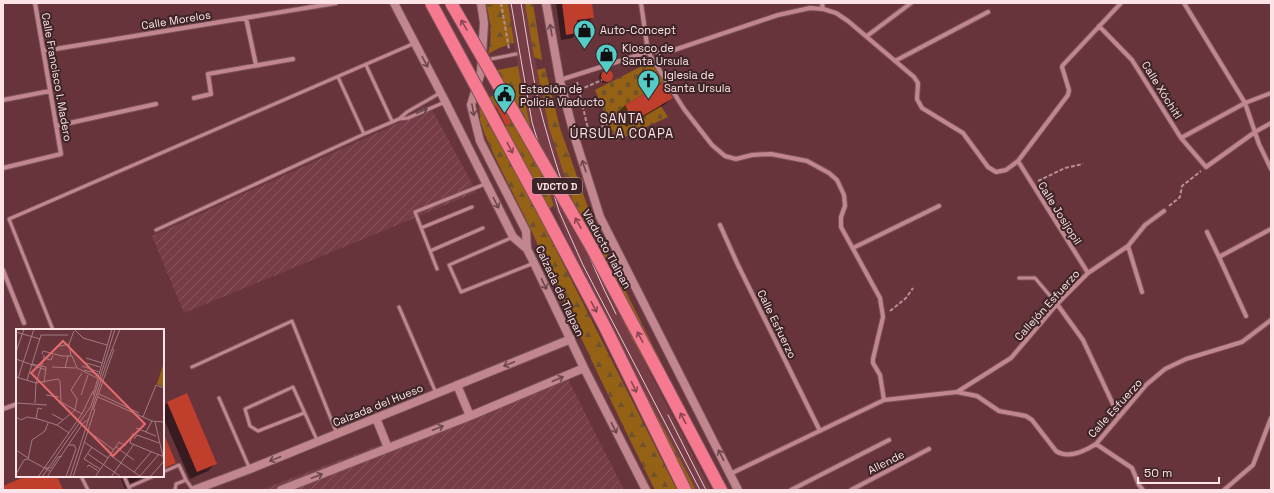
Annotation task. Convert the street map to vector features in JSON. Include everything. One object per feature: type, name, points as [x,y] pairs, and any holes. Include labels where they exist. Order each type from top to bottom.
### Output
[{"type":"highway","name":"VDCTO D","points":[[431,3],[605,326],[685,490]]},
{"type":"highway","name":"Viaducto Tlalpan","points":[[451,3],[592,248],[721,490]]},
{"type":"main road","points":[[394,3],[441,92],[513,237],[527,249]]},
{"type":"main road","name":"Calzada de Tlalpan","points":[[480,3],[484,24],[482,61],[481,72],[471,105],[480,141],[526,231],[527,249],[584,368],[646,490]]},
{"type":"main road","points":[[546,3],[560,81],[575,138],[600,217],[738,490]]},
{"type":"main road","name":"Calzada del Hueso","points":[[193,490],[250,469],[571,339]]},
{"type":"main road","points":[[280,490],[470,416],[584,368]]},
{"type":"main road","points":[[456,385],[470,416]]},
{"type":"main road","points":[[376,418],[388,448]]},
{"type":"street","name":"Calle Francisco I. Madero","points":[[3,168],[62,154],[35,3]]},
{"type":"street","name":"Calle Morelos","points":[[43,51],[336,3]]},
{"type":"street","points":[[640,3],[648,52],[684,109],[712,145],[724,156],[736,159],[752,155],[771,154],[807,161],[829,173],[837,180],[844,195],[845,206],[841,217],[841,227],[880,298],[883,318],[873,363],[880,375],[884,400]]},
{"type":"street","points":[[822,3],[823,9]]},
{"type":"street","points":[[867,36],[911,3]]},
{"type":"street","points":[[560,81],[648,52],[671,51],[778,15],[810,8],[823,9],[836,13],[848,21],[914,78],[918,83],[918,99],[922,108],[963,133],[988,167],[996,172],[1006,170],[1018,161],[1068,95],[1069,90],[1062,67],[1063,65],[1121,3]]},
{"type":"street","points":[[1184,3],[1245,103],[1259,144],[1271,169]]},
{"type":"street","points":[[895,61],[988,12]]},
{"type":"street","points":[[246,18],[256,65]]},
{"type":"street","name":"Calle Xóchitl","points":[[1099,26],[1132,60],[1181,138],[1206,167]]},
{"type":"street","points":[[194,98],[211,94],[208,74],[293,58]]},
{"type":"street","points":[[3,100],[50,91]]},
{"type":"street","points":[[1181,138],[1245,103],[1271,93]]},
{"type":"street","points":[[56,126],[156,104]]},
{"type":"street","points":[[1206,167],[1255,132],[1271,123]]},
{"type":"street","name":"Calle Josijopil","points":[[1018,161],[1088,273]]},
{"type":"street","points":[[853,248],[939,206]]},
{"type":"street","name":"Callejón Esfuerzo","points":[[957,392],[1011,358],[1057,304],[1088,273],[1128,246],[1145,225],[1164,211]]},
{"type":"street","name":"Calle Esfuerzo","points":[[720,225],[737,263],[820,431]]},
{"type":"street","points":[[1219,257],[1271,229]]},
{"type":"street","points":[[1207,232],[1246,316]]},
{"type":"street","points":[[1128,246],[1142,292]]},
{"type":"street","points":[[3,270],[24,323]]},
{"type":"street","points":[[1057,304],[1083,340],[1119,417]]},
{"type":"street","name":"Calle Esfuerzo","points":[[730,474],[884,400],[957,392],[977,396],[999,411],[1026,416],[1032,420],[1056,451],[1061,454],[1068,455],[1096,444],[1146,385],[1165,369],[1186,359],[1242,342],[1271,320]]},
{"type":"street","points":[[3,409],[16,404]]},
{"type":"street","points":[[1224,490],[1254,465],[1271,418]]},
{"type":"street","points":[[791,490],[889,440]]},
{"type":"street","points":[[1096,444],[1132,468],[1143,490]]},
{"type":"street","name":"Allende","points":[[850,490],[929,449]]},
{"type":"lane","points":[[53,329],[10,219],[415,43]]},
{"type":"lane","points":[[482,61],[516,54]]},
{"type":"lane","points":[[366,65],[392,121]]},
{"type":"lane","points":[[338,77],[364,134]]},
{"type":"lane","points":[[156,230],[399,118],[441,92]]},
{"type":"lane","points":[[399,118],[408,118],[445,102]]},
{"type":"lane","points":[[437,269],[416,212],[486,184]]},
{"type":"lane","points":[[421,228],[472,207]]},
{"type":"lane","points":[[430,251],[484,228]]},
{"type":"lane","points":[[513,237],[450,265],[460,292],[534,263]]},
{"type":"lane","points":[[1019,278],[1034,278],[1057,304]]},
{"type":"lane","points":[[398,307],[436,393]]},
{"type":"lane","points":[[192,367],[292,321],[337,434]]},
{"type":"lane","points":[[304,413],[258,431],[250,426],[245,409],[294,387],[317,442]]},
{"type":"lane","points":[[219,398],[250,469]]},
{"type":"lane","points":[[164,472],[179,465],[186,480],[193,490]]},
{"type":"lane","points":[[82,477],[88,490]]},
{"type":"lane","points":[[124,477],[130,488],[152,477]]},
{"type":"lane","points":[[175,490],[176,484],[186,480]]},
{"type":"path","points":[[501,3],[508,46]]},
{"type":"path","points":[[575,76],[589,133]]},
{"type":"path","points":[[579,90],[602,80]]},
{"type":"path","points":[[575,138],[589,133],[629,111]]},
{"type":"path","points":[[1031,184],[1065,168],[1083,164]]},
{"type":"path","points":[[1164,211],[1180,197],[1182,186],[1206,167]]},
{"type":"path","points":[[883,318],[906,298],[913,288]]},
{"type":"shaded area","points":[[508,3],[525,3],[549,128],[595,264],[631,337],[711,490],[696,490],[626,359],[567,240],[544,178],[524,104]]},
{"type":"shaded area","points":[[431,108],[477,192],[184,313],[152,236]]},
{"type":"shaded area","points":[[566,375],[624,490],[260,490]]},
{"type":"green space","points":[[486,3],[508,3],[514,43],[499,48],[488,54],[490,47],[490,28]]},
{"type":"green space","points":[[525,3],[533,3],[542,60],[534,57]]},
{"type":"green space","points":[[652,61],[664,82],[625,105],[634,121],[660,105],[668,117],[616,141],[595,90]]},
{"type":"green space","points":[[518,66],[533,137],[554,206],[538,214],[677,490],[655,490],[607,393],[485,135],[480,120],[479,101],[501,93],[493,71]]},
{"type":"green space","points":[[545,68],[560,128],[592,219],[607,254],[664,368],[652,375],[631,337],[595,264],[580,223],[549,128],[537,70]]},
{"type":"green space","points":[[626,359],[636,376],[696,490],[691,490]]},
{"type":"building","points":[[562,3],[592,3],[594,18],[577,20],[578,33],[566,35]]},
{"type":"building","name":"Kiosco de Santa Úrsula","points":[[607,70],[611,72],[613,76],[611,80],[607,82],[603,80],[601,76],[603,72]]},
{"type":"building","name":"Iglesia de Santa Ursula","points":[[663,83],[673,98],[634,121],[625,105]]},
{"type":"building","points":[[499,102],[511,123],[506,126],[495,105]]},
{"type":"building","points":[[187,393],[217,464],[197,472],[167,402]]},
{"type":"building","points":[[164,434],[176,463],[164,469]]},
{"type":"building","points":[[24,477],[57,477],[63,490],[3,490],[3,486]]},
{"type":"tram line","points":[[511,3],[532,122],[559,211],[583,265],[700,490]]},
{"type":"tram line","points":[[521,3],[537,93],[551,147],[584,244],[616,314]]},
{"type":"tram line","points":[[668,415],[706,490]]},
{"type":"place","name":"Auto-Concept","points":[[584,50]]},
{"type":"place","name":"Kiosco de Santa Úrsula","points":[[607,74]]},
{"type":"place","name":"Iglesia de Santa Ursula","points":[[649,100]]},
{"type":"place","name":"Estación de Policía Viaducto","points":[[505,114]]},
{"type":"district","name":"SANTA ÚRSULA COAPA","points":[[622,126]]}]
